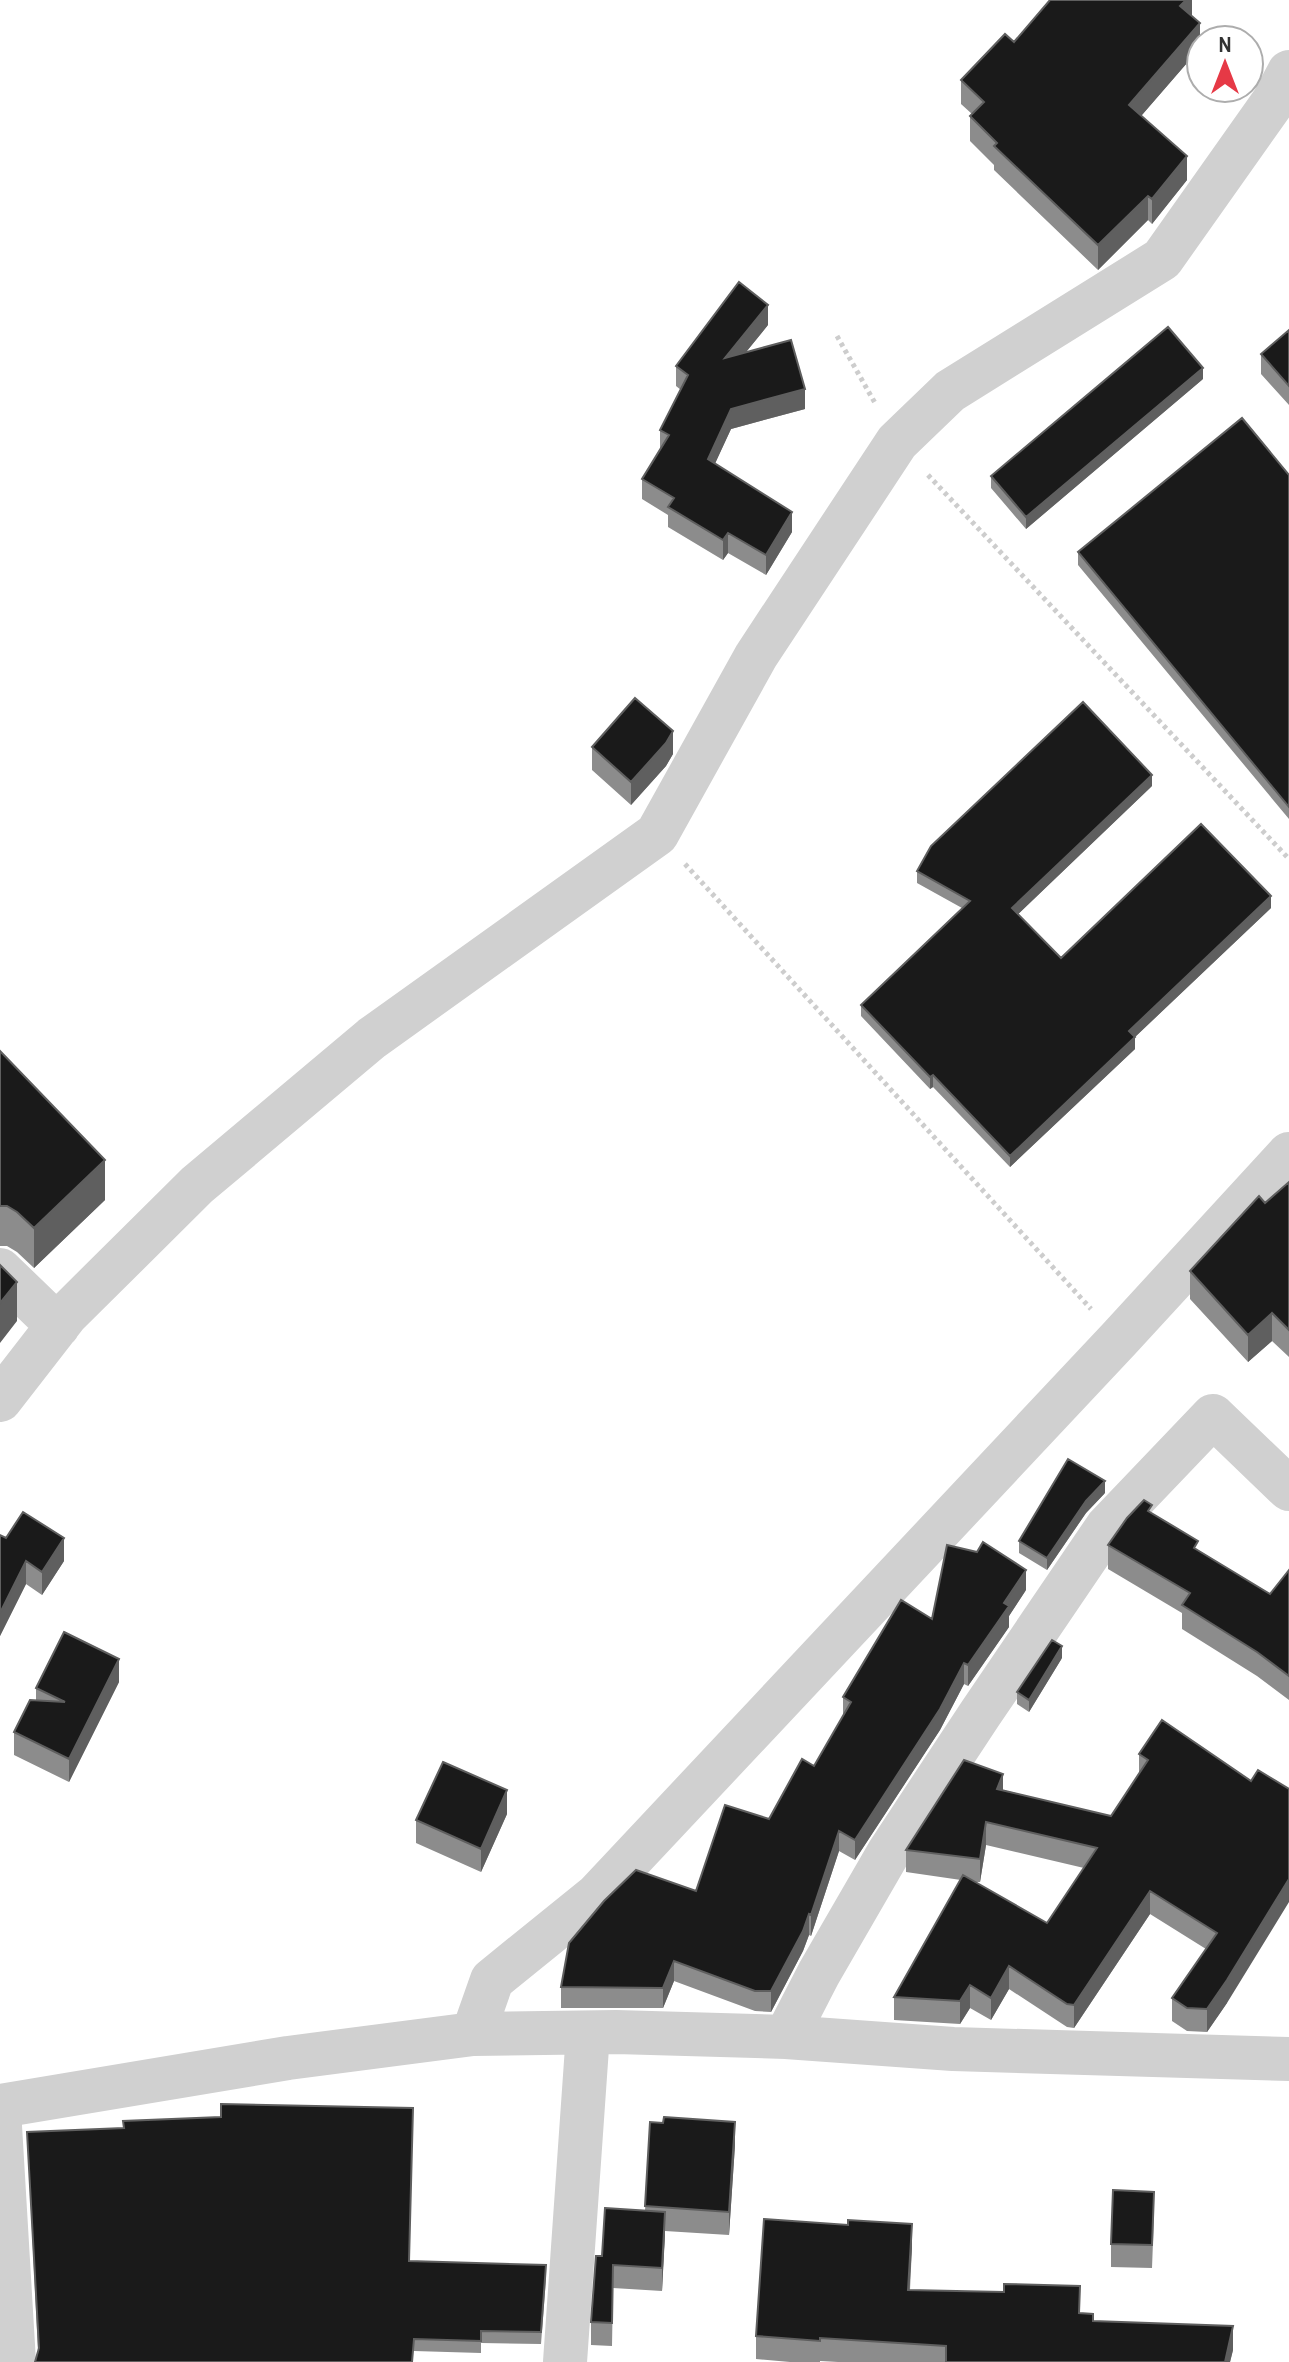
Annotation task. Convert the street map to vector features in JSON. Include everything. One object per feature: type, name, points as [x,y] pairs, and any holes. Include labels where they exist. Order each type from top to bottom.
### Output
[{"type":"street","points":[[0,1400],[58,1326],[197,1185],[372,1038],[657,834],[756,656],[897,442],[950,391],[1162,259],[1273,102],[1289,72]]},
{"type":"street","points":[[473,2034],[492,1980],[597,1895],[1289,1154]]},
{"type":"street","points":[[0,1270],[58,1326]]},
{"type":"street","points":[[786,2037],[889,1852],[1107,1527],[1213,1416],[1289,1489]]},
{"type":"street","points":[[565,2362],[588,2033]]},
{"type":"street","points":[[0,2106],[288,2058],[473,2034],[786,2037],[953,2049],[1289,2059]]},
{"type":"street","points":[[0,2126],[14,2362]]},
{"type":"path","points":[[837,336],[897,442],[1289,859]]},
{"type":"path","points":[[657,834],[1119,1339]]},
{"type":"building","points":[[1050,0],[1186,0],[1180,6],[1200,23],[1185,24],[1185,40],[1129,105],[1187,156],[1152,199],[1148,196],[1098,245],[994,146],[997,143],[970,116],[984,102],[961,80],[1005,34],[1014,42]]},
{"type":"building","points":[[739,282],[768,305],[725,358],[791,340],[805,389],[731,409],[708,459],[792,512],[766,555],[728,533],[723,540],[668,507],[674,498],[642,479],[669,435],[660,430],[688,375],[676,366]]},
{"type":"building","points":[[1168,327],[1203,368],[1026,517],[991,476]]},
{"type":"building","points":[[1289,330],[1289,386],[1261,354]]},
{"type":"building","points":[[1242,418],[1289,475],[1289,807],[1078,552]]},
{"type":"building","points":[[635,698],[673,731],[631,782],[592,747]]},
{"type":"building","points":[[1083,702],[1152,775],[1012,908],[1061,958],[1201,824],[1271,896],[1129,1031],[1135,1037],[1010,1156],[861,1005],[970,901],[917,871],[931,846]]},
{"type":"building","points":[[0,1051],[105,1160],[34,1228],[17,1212],[0,1206]]},
{"type":"building","points":[[1289,1182],[1289,1330],[1272,1313],[1248,1335],[1190,1271],[1259,1196],[1265,1203]]},
{"type":"building","points":[[0,1265],[17,1282],[0,1303]]},
{"type":"building","points":[[1068,1459],[1105,1481],[1086,1501],[1047,1558],[1019,1541]]},
{"type":"building","points":[[1144,1500],[1152,1505],[1148,1511],[1198,1541],[1194,1548],[1270,1594],[1289,1570],[1289,1676],[1182,1605],[1190,1593],[1108,1545]]},
{"type":"building","points":[[23,1512],[64,1538],[42,1572],[26,1561],[0,1613],[0,1535],[6,1538]]},
{"type":"building","points":[[983,1542],[1026,1570],[1004,1603],[1009,1606],[968,1665],[964,1663],[940,1709],[855,1840],[839,1831],[811,1915],[771,1991],[755,1991],[674,1961],[663,1988],[561,1987],[569,1943],[604,1901],[636,1870],[696,1891],[725,1805],[769,1819],[802,1759],[814,1766],[851,1702],[843,1697],[901,1600],[932,1619],[947,1545],[977,1552]]},
{"type":"building","points":[[64,1632],[119,1659],[69,1759],[14,1732],[30,1700],[65,1702],[36,1688]]},
{"type":"building","points":[[1052,1640],[1062,1646],[1029,1700],[1017,1692]]},
{"type":"building","points":[[1162,1720],[1251,1781],[1258,1770],[1289,1789],[1289,1879],[1207,2009],[1187,2008],[1172,1998],[1217,1933],[1150,1891],[1074,2005],[1067,2004],[1009,1966],[991,1998],[970,1985],[960,2001],[894,1997],[963,1875],[1047,1923],[1097,1848],[986,1822],[980,1859],[906,1850],[964,1760],[1003,1774],[997,1789],[1111,1816],[1148,1760],[1139,1754]]},
{"type":"building","points":[[443,1762],[507,1790],[481,1849],[416,1820]]},
{"type":"building","points":[[221,2104],[413,2108],[409,2261],[546,2265],[541,2332],[481,2331],[481,2341],[414,2339],[412,2362],[35,2362],[39,2348],[27,2132],[124,2128],[123,2121],[221,2117]]},
{"type":"building","points":[[664,2117],[735,2122],[729,2212],[645,2206],[650,2122],[663,2123]]},
{"type":"building","points":[[1113,2190],[1154,2192],[1152,2245],[1111,2244]]},
{"type":"building","points":[[605,2208],[665,2212],[662,2268],[613,2265],[612,2323],[591,2322],[596,2256],[602,2256]]},
{"type":"building","points":[[764,2219],[848,2225],[848,2220],[912,2224],[908,2290],[1004,2292],[1004,2284],[1080,2286],[1079,2313],[1093,2314],[1093,2321],[1233,2326],[1225,2362],[946,2362],[946,2346],[756,2336]]}]
